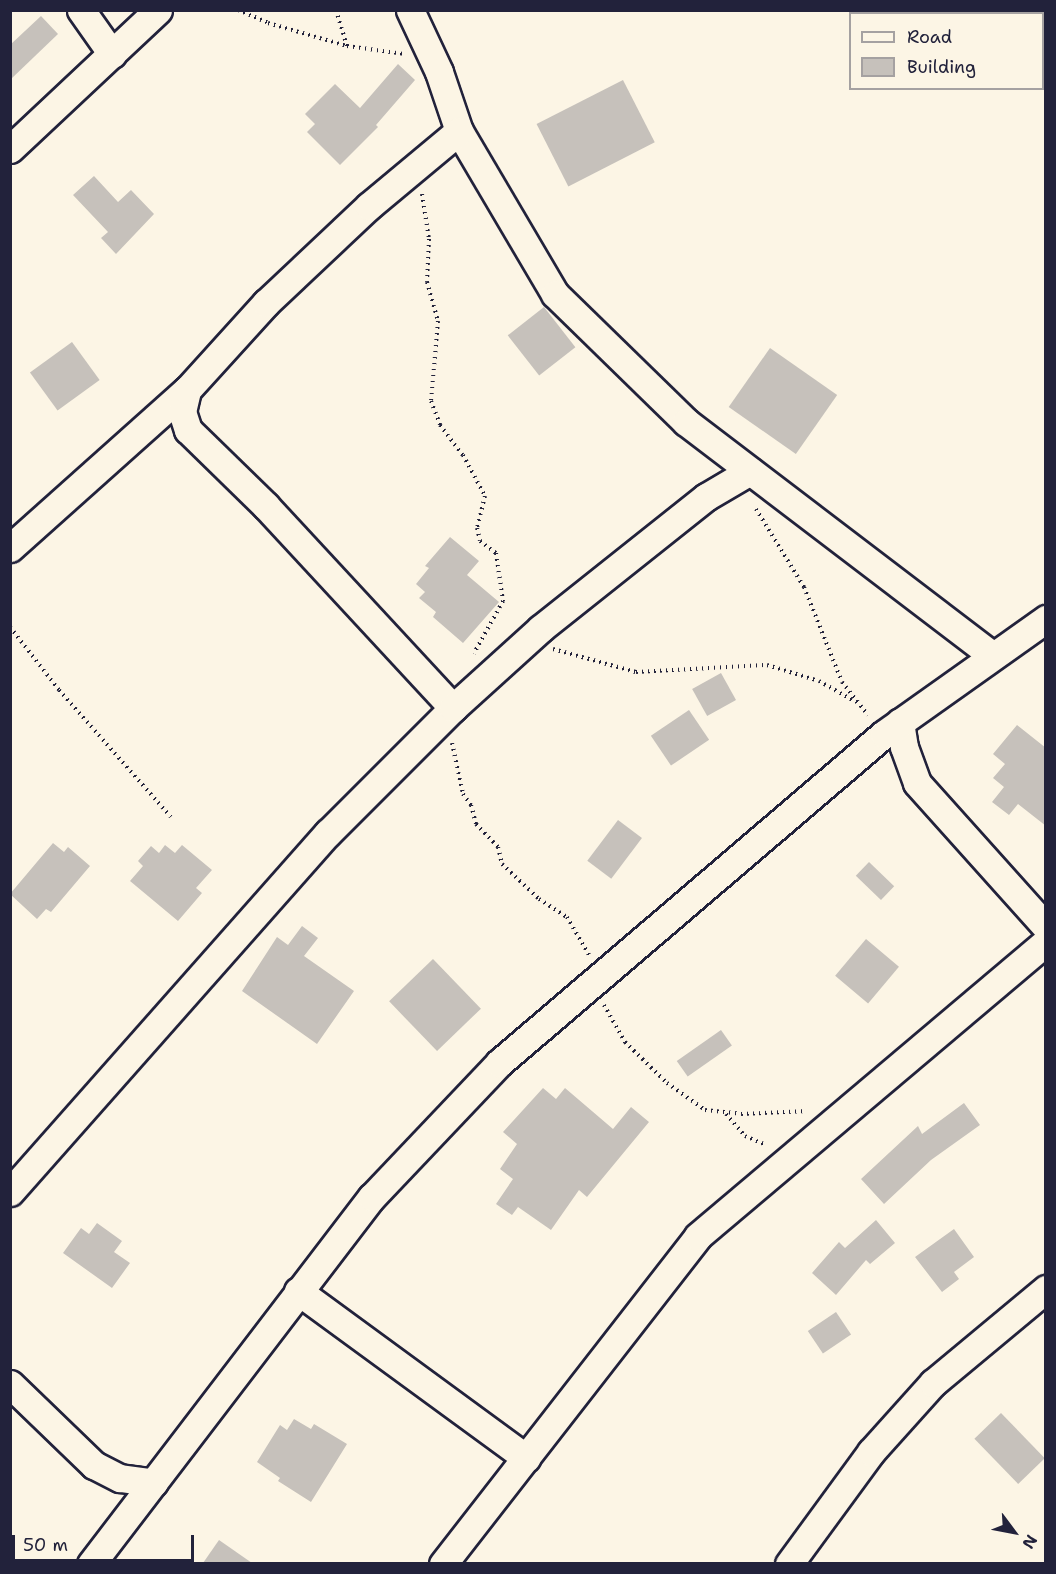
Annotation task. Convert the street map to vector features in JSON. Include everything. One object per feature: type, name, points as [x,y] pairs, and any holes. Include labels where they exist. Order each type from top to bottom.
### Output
[{"type":"street","points":[[81,10],[112,54]]},
{"type":"street","points":[[10,149],[158,10]]},
{"type":"street","points":[[410,10],[439,72],[459,131],[555,294],[743,475],[990,654]]},
{"type":"street","points":[[10,548],[187,390],[266,303],[412,170],[459,131]]},
{"type":"street","points":[[187,390],[182,412],[188,430],[266,506],[447,714]]},
{"type":"street","points":[[10,1192],[328,833],[447,714],[526,642],[706,497],[743,475]]},
{"type":"street","points":[[91,1563],[372,1197],[499,1063],[892,728],[990,654],[1046,619]]},
{"type":"street","points":[[892,728],[904,747],[917,783],[1046,927]]},
{"type":"street","points":[[443,1563],[698,1236],[840,1113],[1046,942]]},
{"type":"street","points":[[789,1563],[871,1452],[933,1383],[1046,1289]]},
{"type":"street","points":[[298,1292],[526,1458]]},
{"type":"street","points":[[10,1384],[94,1465],[120,1478],[154,1483]]},
{"type":"path","points":[[238,10],[268,23],[347,46],[407,55],[412,64]]},
{"type":"path","points":[[336,10],[347,46]]},
{"type":"path","points":[[412,170],[424,199],[429,239],[427,282],[438,321],[431,401],[441,424],[464,454],[485,496],[477,528],[480,542],[495,553],[503,601],[471,659]]},
{"type":"path","points":[[743,475],[804,586],[839,674],[856,702]]},
{"type":"path","points":[[10,627],[59,690],[171,817]]},
{"type":"path","points":[[526,642],[636,672],[767,665],[819,681],[856,702],[892,728]]},
{"type":"path","points":[[447,714],[458,757],[463,794],[471,805],[476,824],[498,847],[502,864],[539,899],[567,917],[625,1042],[686,1098],[705,1110],[726,1114],[840,1113]]},
{"type":"path","points":[[726,1114],[745,1137],[791,1157]]},
{"type":"building","points":[[41,16],[58,34],[10,80],[10,45]]},
{"type":"building","points":[[398,64],[415,80],[376,125],[378,127],[340,165],[307,132],[315,124],[305,114],[335,84],[360,108]]},
{"type":"building","points":[[623,80],[655,142],[568,186],[537,124]]},
{"type":"building","points":[[94,176],[118,202],[131,190],[154,214],[116,254],[101,238],[108,232],[73,195]]},
{"type":"building","points":[[544,307],[575,347],[539,376],[508,335]]},
{"type":"building","points":[[72,342],[100,380],[58,411],[30,373]]},
{"type":"building","points":[[770,348],[837,395],[796,454],[729,407]]},
{"type":"building","points":[[450,537],[479,561],[467,575],[499,602],[463,643],[433,617],[436,612],[419,598],[425,592],[416,584],[429,568],[425,566]]},
{"type":"building","points":[[721,673],[736,700],[707,716],[692,689]]},
{"type":"building","points":[[689,710],[709,740],[671,766],[651,736]]},
{"type":"building","points":[[1017,725],[1046,748],[1046,826],[1018,804],[1009,815],[992,802],[1004,787],[993,778],[1005,764],[993,754]]},
{"type":"building","points":[[618,820],[642,838],[611,879],[587,861]]},
{"type":"building","points":[[53,843],[64,852],[68,847],[90,866],[51,912],[46,909],[37,919],[10,894]]},
{"type":"building","points":[[165,845],[175,853],[182,845],[212,870],[196,888],[202,893],[178,921],[130,881],[143,866],[138,861],[151,846],[159,853]]},
{"type":"building","points":[[869,862],[894,886],[881,900],[856,876]]},
{"type":"building","points":[[302,926],[318,938],[304,956],[354,991],[317,1044],[242,991],[277,937],[288,945]]},
{"type":"building","points":[[866,939],[899,967],[868,1003],[835,976]]},
{"type":"building","points":[[433,959],[481,1009],[437,1051],[389,1001]]},
{"type":"building","points":[[721,1030],[732,1046],[688,1077],[677,1061]]},
{"type":"building","points":[[543,1088],[556,1099],[565,1088],[613,1129],[631,1107],[649,1122],[587,1197],[579,1190],[551,1230],[518,1207],[512,1215],[496,1204],[513,1179],[500,1169],[517,1144],[503,1132]]},
{"type":"building","points":[[964,1103],[980,1125],[931,1160],[884,1204],[861,1179],[918,1126],[922,1134]]},
{"type":"building","points":[[876,1220],[895,1243],[870,1264],[866,1260],[836,1295],[812,1273],[839,1242],[845,1248]]},
{"type":"building","points":[[97,1223],[122,1241],[114,1252],[130,1263],[112,1288],[63,1253],[81,1228],[89,1234]]},
{"type":"building","points":[[954,1229],[974,1257],[954,1272],[959,1279],[942,1292],[915,1257]]},
{"type":"building","points":[[836,1312],[851,1334],[823,1353],[808,1331]]},
{"type":"building","points":[[1001,1413],[1045,1458],[1018,1484],[974,1439]]},
{"type":"building","points":[[294,1419],[311,1429],[314,1424],[347,1444],[311,1502],[278,1481],[280,1478],[257,1462],[280,1425],[287,1430]]},
{"type":"building","points":[[219,1540],[252,1563],[203,1563]]}]
